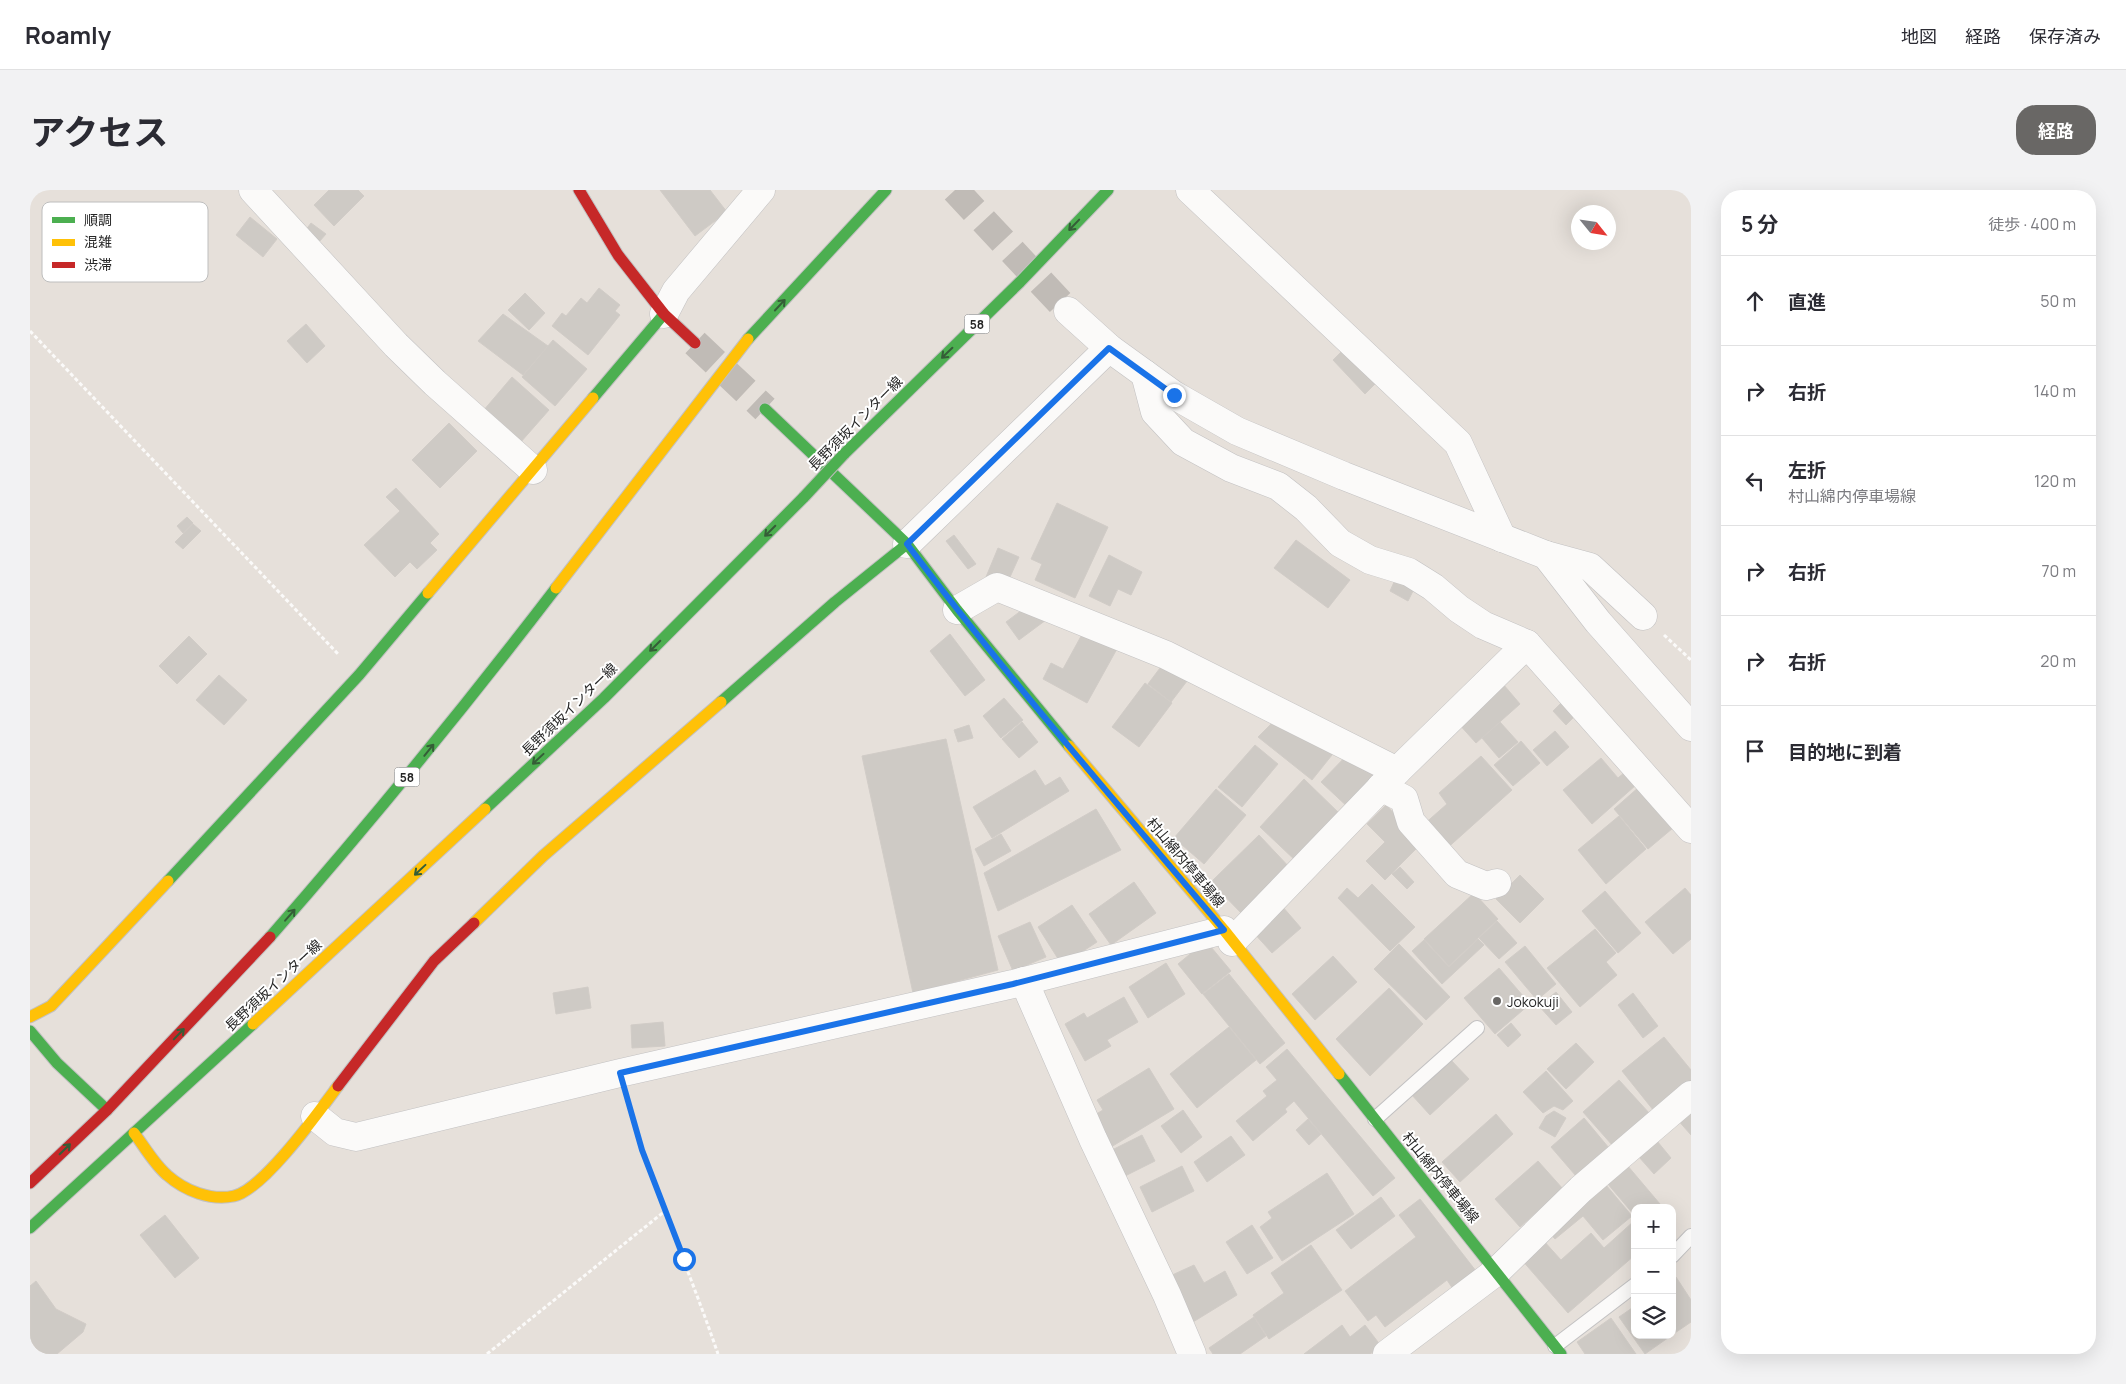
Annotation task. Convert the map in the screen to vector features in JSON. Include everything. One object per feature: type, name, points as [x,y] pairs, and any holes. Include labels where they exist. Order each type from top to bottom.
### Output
[{"type":"main road","points":[[579,190],[618,255],[664,314],[695,343]]},
{"type":"main road","name":"58","points":[[30,1183],[107,1110],[248,962],[361,833],[466,704],[747,340],[886,190]]},
{"type":"main road","name":"長野須坂インター線","points":[[30,1228],[604,698],[804,497],[844,454],[1020,282],[1108,190]]},
{"type":"main road","points":[[30,1018],[51,1006],[359,675],[664,314]]},
{"type":"main road","name":"村山綿内停車場線","points":[[765,409],[907,544],[957,610],[1228,936],[1558,1350]]},
{"type":"main road","points":[[134,1134],[158,1166],[180,1185],[198,1194],[218,1197],[236,1196],[254,1185],[268,1172],[314,1116],[434,961],[543,856],[834,602],[907,544]]},
{"type":"main road","points":[[30,1031],[57,1063],[107,1110]]},
{"type":"street","points":[[253,190],[396,345],[435,383],[533,470]]},
{"type":"street","points":[[664,314],[676,291],[761,190]]},
{"type":"street","points":[[1190,190],[1458,443],[1502,538]]},
{"type":"street","points":[[1068,311],[1109,348],[1174,395],[1237,431],[1344,476],[1546,555],[1590,567],[1644,616]]},
{"type":"street","points":[[907,544],[1109,348]]},
{"type":"street","points":[[1145,374],[1155,412],[1183,442],[1231,468],[1278,486],[1306,508],[1340,543],[1370,560],[1409,572],[1434,587],[1459,609],[1483,624],[1527,644],[1691,829]]},
{"type":"street","points":[[1546,555],[1598,622],[1691,727]]},
{"type":"street","points":[[957,610],[997,586],[1166,655],[1389,779],[1404,799],[1411,822],[1457,874],[1486,886],[1497,883]]},
{"type":"street","points":[[314,1116],[335,1132],[356,1136],[620,1073],[1228,936],[1527,644]]},
{"type":"street","points":[[1024,981],[1093,1140],[1167,1294],[1192,1354]]},
{"type":"street","points":[[1387,1354],[1496,1271],[1581,1189],[1691,1095]]},
{"type":"lane","points":[[1375,1119],[1477,1028]]},
{"type":"lane","points":[[1676,1252],[1691,1236]]},
{"type":"lane","points":[[1558,1350],[1631,1288]]},
{"type":"path","points":[[30,331],[359,675]]},
{"type":"path","points":[[1644,616],[1691,660]]},
{"type":"path","points":[[620,1073],[642,1150],[718,1354]]},
{"type":"path","points":[[487,1354],[666,1211]]},
{"type":"building","points":[[329,190],[358,190],[364,196],[334,226],[314,205]]},
{"type":"building","points":[[660,190],[710,190],[727,212],[695,236]]},
{"type":"building","points":[[250,217],[277,239],[263,257],[236,235]]},
{"type":"building","points":[[311,223],[326,234],[319,242],[305,231]]},
{"type":"building","points":[[599,288],[620,305],[615,311],[620,315],[588,355],[552,326],[562,313],[566,316],[581,298],[587,303]]},
{"type":"building","points":[[525,293],[545,313],[529,330],[508,310]]},
{"type":"building","points":[[503,314],[548,346],[523,375],[478,341]]},
{"type":"building","points":[[306,324],[325,346],[307,363],[287,341]]},
{"type":"building","points":[[553,340],[587,369],[555,406],[522,377]]},
{"type":"building","points":[[1345,348],[1377,382],[1365,394],[1333,360]]},
{"type":"building","points":[[512,377],[549,410],[520,443],[483,411]]},
{"type":"building","points":[[449,423],[477,451],[440,488],[412,460]]},
{"type":"building","points":[[396,488],[439,534],[430,543],[437,550],[417,569],[410,562],[395,577],[364,545],[400,511],[386,497]]},
{"type":"building","points":[[1057,503],[1108,527],[1075,598],[1035,580],[1042,564],[1031,559]]},
{"type":"building","points":[[187,517],[193,523],[183,533],[177,526]]},
{"type":"building","points":[[193,524],[201,531],[183,549],[175,542]]},
{"type":"building","points":[[954,535],[976,564],[968,569],[946,541]]},
{"type":"building","points":[[1296,540],[1350,580],[1328,608],[1274,568]]},
{"type":"building","points":[[998,548],[1019,557],[1006,586],[986,577]]},
{"type":"building","points":[[1109,555],[1142,572],[1131,595],[1118,589],[1110,606],[1089,596]]},
{"type":"building","points":[[1395,580],[1414,589],[1408,601],[1390,591]]},
{"type":"building","points":[[1030,604],[1050,617],[1019,640],[1006,622]]},
{"type":"building","points":[[1085,629],[1118,647],[1087,703],[1043,679],[1051,663],[1063,669]]},
{"type":"building","points":[[950,634],[985,680],[965,696],[930,651]]},
{"type":"building","points":[[189,636],[207,654],[177,684],[159,666]]},
{"type":"building","points":[[1163,664],[1187,681],[1171,702],[1148,684]]},
{"type":"building","points":[[219,675],[247,700],[224,725],[196,700]]},
{"type":"building","points":[[1145,683],[1172,703],[1139,747],[1112,727]]},
{"type":"building","points":[[1503,684],[1520,704],[1476,743],[1458,723]]},
{"type":"building","points":[[1004,698],[1023,720],[1001,738],[983,716]]},
{"type":"building","points":[[1561,703],[1574,717],[1566,725],[1553,711]]},
{"type":"building","points":[[1276,719],[1336,750],[1312,780],[1258,737]]},
{"type":"building","points":[[1022,722],[1038,742],[1019,758],[1002,739]]},
{"type":"building","points":[[1500,722],[1518,742],[1499,758],[1482,738]]},
{"type":"building","points":[[969,725],[973,738],[958,742],[954,730]]},
{"type":"building","points":[[1555,731],[1569,747],[1547,766],[1533,750]]},
{"type":"building","points":[[946,739],[998,970],[913,993],[862,756]]},
{"type":"building","points":[[1521,741],[1540,763],[1513,786],[1494,765]]},
{"type":"building","points":[[1255,745],[1278,764],[1242,807],[1218,787]]},
{"type":"building","points":[[1350,752],[1383,774],[1351,810],[1321,782]]},
{"type":"building","points":[[1481,756],[1512,790],[1444,851],[1422,826],[1447,804],[1439,793]]},
{"type":"building","points":[[1601,758],[1618,778],[1625,772],[1636,785],[1592,824],[1563,790]]},
{"type":"building","points":[[1035,770],[1045,786],[1060,777],[1069,791],[992,838],[973,807]]},
{"type":"building","points":[[1304,779],[1341,815],[1297,862],[1260,827]]},
{"type":"building","points":[[1639,787],[1673,828],[1648,849],[1614,809]]},
{"type":"building","points":[[1216,789],[1246,815],[1204,864],[1174,838]]},
{"type":"building","points":[[1386,805],[1422,843],[1385,880],[1366,861],[1385,842],[1367,824]]},
{"type":"building","points":[[1096,809],[1121,850],[998,911],[984,873]]},
{"type":"building","points":[[1619,816],[1646,849],[1606,884],[1578,850]]},
{"type":"building","points":[[1001,834],[1011,851],[984,866],[975,849]]},
{"type":"building","points":[[1259,835],[1292,870],[1245,917],[1211,882]]},
{"type":"building","points":[[1400,867],[1414,882],[1407,889],[1392,874]]},
{"type":"building","points":[[1520,875],[1544,899],[1520,923],[1496,899]]},
{"type":"building","points":[[1134,882],[1156,913],[1111,945],[1089,914]]},
{"type":"building","points":[[1372,884],[1415,927],[1390,951],[1338,898],[1347,888],[1358,898]]},
{"type":"building","points":[[1685,888],[1691,895],[1691,939],[1673,954],[1645,922]]},
{"type":"building","points":[[1605,891],[1641,933],[1618,953],[1582,911]]},
{"type":"building","points":[[1474,893],[1498,919],[1449,966],[1424,939]]},
{"type":"building","points":[[1072,905],[1097,942],[1062,965],[1038,927]]},
{"type":"building","points":[[1282,906],[1301,928],[1272,953],[1253,932]]},
{"type":"building","points":[[1497,921],[1517,943],[1499,959],[1479,938]]},
{"type":"building","points":[[1030,922],[1046,957],[1013,971],[998,936]]},
{"type":"building","points":[[1595,929],[1616,953],[1606,962],[1617,975],[1580,1007],[1547,968]]},
{"type":"building","points":[[1478,939],[1484,945],[1442,984],[1412,951],[1424,940],[1449,967]]},
{"type":"building","points":[[1206,941],[1231,971],[1202,994],[1178,964]]},
{"type":"building","points":[[1399,944],[1450,997],[1426,1020],[1374,969]]},
{"type":"building","points":[[1525,946],[1556,984],[1537,1000],[1505,962]]},
{"type":"building","points":[[1333,956],[1357,982],[1315,1020],[1292,994]]},
{"type":"building","points":[[1166,963],[1185,994],[1148,1018],[1129,987]]},
{"type":"building","name":"Jokokuji","points":[[1499,968],[1530,1004],[1495,1034],[1464,998]]},
{"type":"building","points":[[1229,974],[1285,1043],[1260,1064],[1203,994]]},
{"type":"building","points":[[588,987],[591,1008],[556,1014],[553,993]]},
{"type":"building","points":[[1389,988],[1423,1024],[1370,1076],[1336,1039]]},
{"type":"building","points":[[1556,992],[1572,1012],[1556,1025],[1539,1006]]},
{"type":"building","points":[[1633,993],[1658,1026],[1643,1038],[1618,1005]]},
{"type":"building","points":[[1124,997],[1138,1022],[1107,1040],[1111,1046],[1085,1061],[1065,1024],[1084,1013],[1087,1018]]},
{"type":"building","points":[[663,1022],[665,1046],[632,1048],[631,1025]]},
{"type":"building","points":[[1511,1023],[1521,1035],[1508,1047],[1497,1035]]},
{"type":"building","points":[[1229,1027],[1256,1060],[1197,1108],[1170,1074]]},
{"type":"building","points":[[1664,1037],[1691,1070],[1691,1081],[1654,1111],[1622,1071]]},
{"type":"building","points":[[1576,1043],[1594,1062],[1566,1089],[1547,1069]]},
{"type":"building","points":[[1287,1049],[1395,1178],[1373,1196],[1294,1101],[1285,1109],[1287,1112],[1253,1141],[1236,1121],[1267,1096],[1263,1091],[1277,1080],[1266,1067]]},
{"type":"building","points":[[1449,1058],[1469,1079],[1430,1115],[1411,1094]]},
{"type":"building","points":[[1149,1068],[1174,1109],[1111,1147],[1093,1116],[1103,1110],[1097,1100]]},
{"type":"building","points":[[1546,1071],[1573,1101],[1563,1110],[1554,1106],[1543,1113],[1523,1092]]},
{"type":"building","points":[[1619,1080],[1650,1114],[1613,1146],[1583,1112]]},
{"type":"building","points":[[1691,1104],[1691,1135],[1676,1118]]},
{"type":"building","points":[[1183,1110],[1202,1137],[1181,1153],[1161,1126]]},
{"type":"building","points":[[1554,1111],[1566,1118],[1555,1137],[1539,1128],[1546,1116]]},
{"type":"building","points":[[1496,1114],[1513,1134],[1460,1182],[1442,1162]]},
{"type":"building","points":[[1584,1118],[1609,1148],[1576,1176],[1551,1147]]},
{"type":"building","points":[[1308,1119],[1321,1134],[1309,1145],[1296,1130]]},
{"type":"building","points":[[1142,1135],[1155,1161],[1123,1177],[1110,1151]]},
{"type":"building","points":[[1231,1136],[1245,1155],[1207,1182],[1194,1162]]},
{"type":"building","points":[[1657,1141],[1671,1158],[1654,1174],[1639,1157]]},
{"type":"building","points":[[1538,1161],[1563,1189],[1520,1227],[1495,1199]]},
{"type":"building","points":[[1627,1165],[1660,1204],[1631,1204],[1631,1211],[1607,1183]]},
{"type":"building","points":[[1182,1166],[1194,1191],[1152,1212],[1140,1187]]},
{"type":"building","points":[[1327,1173],[1354,1214],[1282,1261],[1260,1227],[1272,1218],[1268,1212]]},
{"type":"building","points":[[1606,1185],[1631,1215],[1631,1217],[1603,1240],[1583,1216],[1555,1239],[1545,1228]]},
{"type":"building","points":[[1381,1197],[1395,1216],[1351,1249],[1336,1230]]},
{"type":"building","points":[[1420,1199],[1476,1271],[1453,1289],[1447,1280],[1385,1327],[1376,1315],[1368,1321],[1345,1291],[1416,1237],[1399,1215]]},
{"type":"building","points":[[165,1215],[199,1258],[175,1278],[140,1235]]},
{"type":"building","points":[[1631,1224],[1631,1258],[1568,1313],[1521,1259],[1543,1240],[1561,1260],[1591,1233],[1604,1248]]},
{"type":"building","points":[[1252,1225],[1273,1258],[1247,1274],[1226,1242]]},
{"type":"building","points":[[1311,1245],[1342,1290],[1269,1339],[1253,1315],[1284,1293],[1271,1273]]},
{"type":"building","points":[[1194,1265],[1204,1283],[1225,1271],[1237,1295],[1193,1322],[1170,1276]]},
{"type":"building","points":[[1676,1277],[1691,1300],[1691,1322],[1676,1332]]},
{"type":"building","points":[[36,1281],[56,1309],[86,1324],[83,1332],[57,1354],[41,1354],[30,1341],[30,1286]]},
{"type":"building","points":[[1631,1309],[1631,1334],[1619,1317]]},
{"type":"building","points":[[1254,1317],[1266,1336],[1240,1354],[1213,1354],[1209,1348]]},
{"type":"building","points":[[1611,1318],[1636,1354],[1585,1354],[1577,1342]]},
{"type":"building","points":[[1342,1325],[1350,1337],[1365,1325],[1381,1346],[1370,1354],[1304,1354]]},
{"type":"building","points":[[1634,1339],[1666,1339],[1645,1354]]},
{"type":"tunnel","points":[[955,190],[1068,311]]},
{"type":"tunnel","points":[[695,343],[765,409]]},
{"type":"traffic: fast","points":[[748,339],[886,190]]},
{"type":"traffic: fast","points":[[844,454],[1020,282],[1108,190]]},
{"type":"traffic: fast","points":[[593,398],[664,314]]},
{"type":"traffic: fast","points":[[765,409],[907,544],[957,610],[1069,746]]},
{"type":"traffic: fast","points":[[804,497],[844,454]]},
{"type":"traffic: fast","points":[[485,809],[604,698],[804,497]]},
{"type":"traffic: fast","points":[[721,702],[835,602],[907,544]]},
{"type":"traffic: fast","points":[[270,937],[416,765],[556,588]]},
{"type":"traffic: fast","points":[[168,881],[359,675],[428,593]]},
{"type":"traffic: fast","points":[[30,1228],[253,1024]]},
{"type":"traffic: fast","points":[[30,1031],[57,1063],[107,1110]]},
{"type":"traffic: fast","points":[[1339,1074],[1561,1354]]},
{"type":"traffic: slow","points":[[556,588],[748,339]]},
{"type":"traffic: slow","points":[[428,593],[593,398]]},
{"type":"traffic: slow","points":[[474,923],[543,856],[721,702]]},
{"type":"traffic: slow","points":[[1069,746],[1224,930],[1339,1074]]},
{"type":"traffic: slow","points":[[253,1024],[485,809]]},
{"type":"traffic: slow","points":[[30,1017],[51,1006],[168,881]]},
{"type":"traffic: slow","points":[[134,1133],[158,1166],[174,1181],[190,1190],[207,1196],[234,1196],[246,1191],[275,1165],[305,1130],[338,1086]]},
{"type":"traffic: jam","points":[[579,190],[618,255],[664,314],[695,343]]},
{"type":"traffic: jam","points":[[338,1086],[434,961],[474,923]]},
{"type":"traffic: jam","points":[[30,1183],[107,1110],[270,937]]},
{"type":"place","name":"Jokokuji","points":[[1497,1001]]},
{"type":"route","points":[[684,1259],[642,1150],[620,1073],[1013,984],[1224,930],[1011,677],[907,544],[1109,348],[1174,395]]}]
